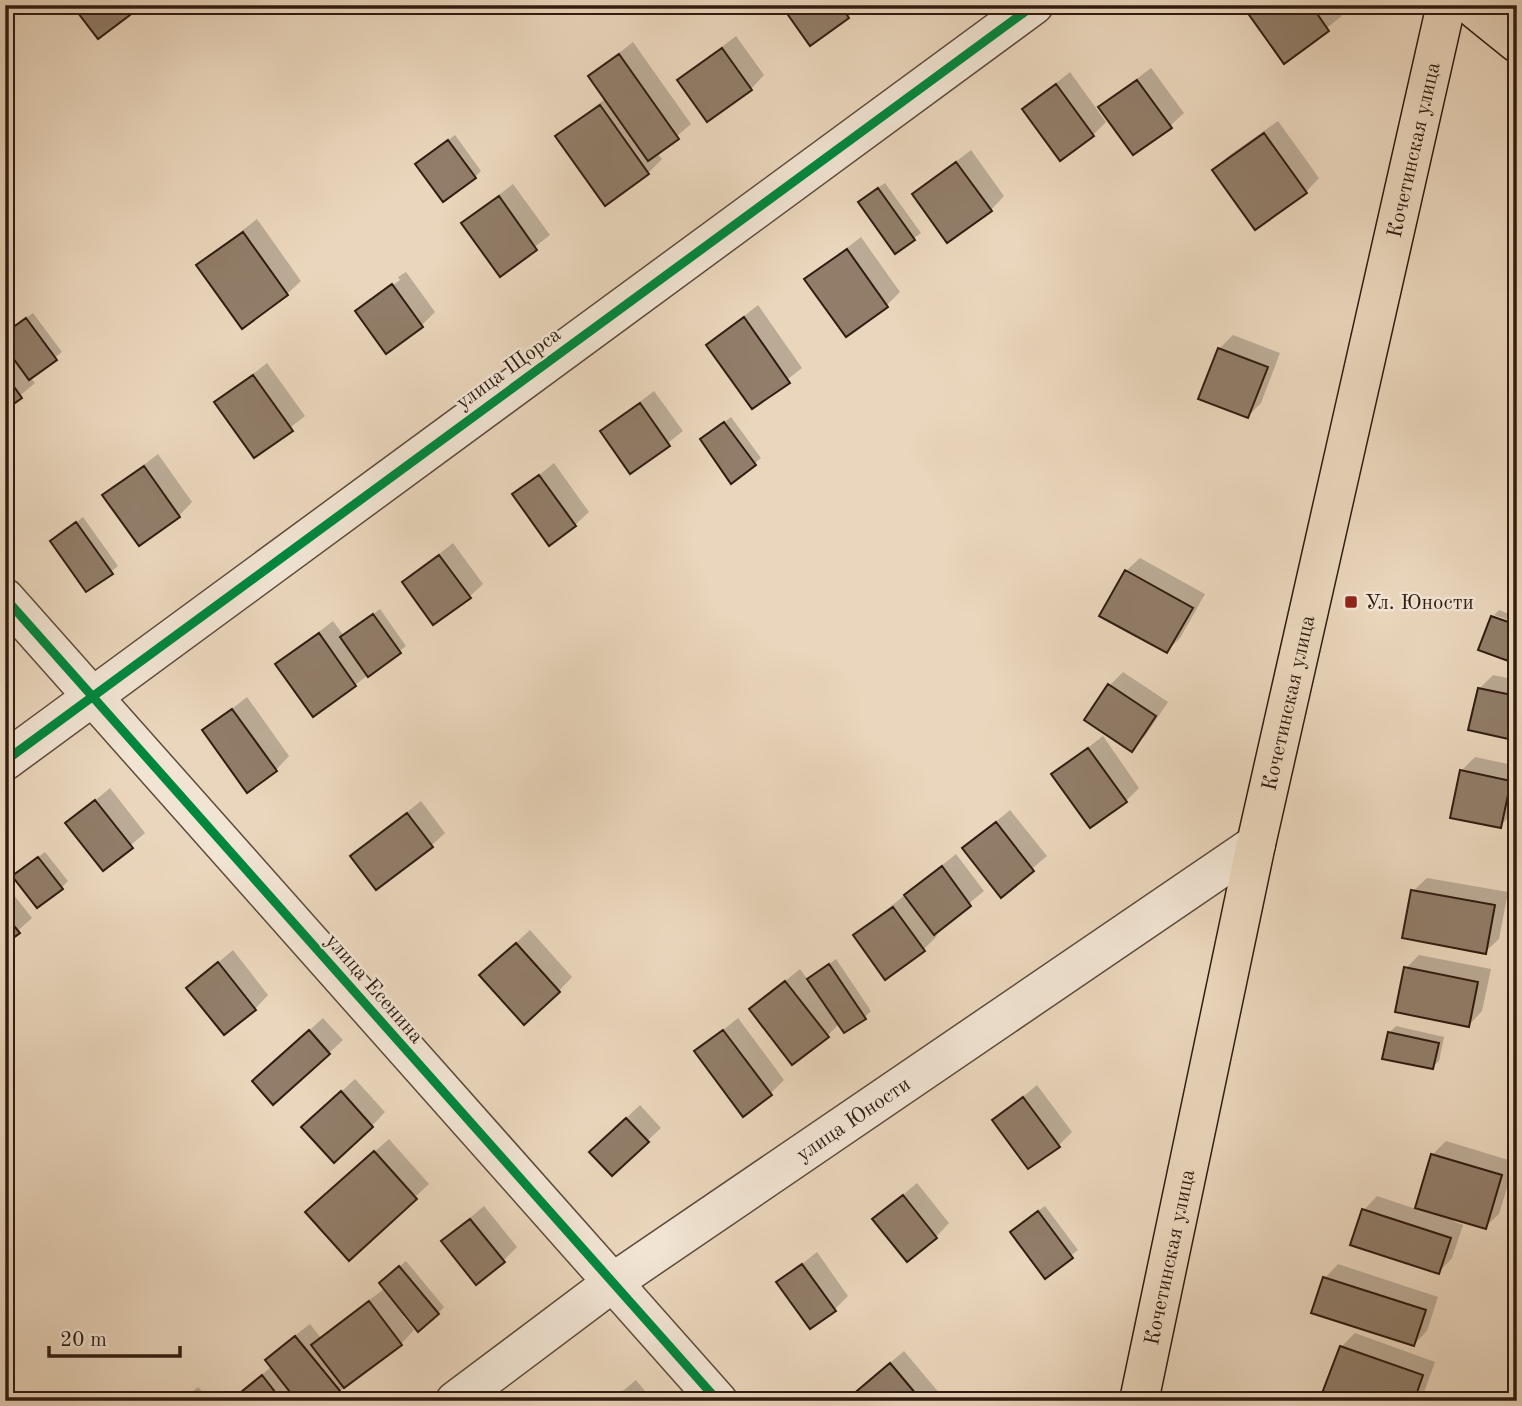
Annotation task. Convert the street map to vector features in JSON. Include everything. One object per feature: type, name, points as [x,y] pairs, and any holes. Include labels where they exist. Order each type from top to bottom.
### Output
[{"type":"main road","name":"Кочетинская улица","points":[[1139,1401],[1256,845],[1446,5]]},
{"type":"main road","points":[[1470,5],[1517,43]]},
{"type":"street","name":"улица Щорса","points":[[5,761],[92,694],[1034,5]]},
{"type":"street","name":"улица Есенина","points":[[5,598],[718,1401]]},
{"type":"street","name":"улица Юности","points":[[455,1401],[612,1283],[1256,845]]},
{"type":"building","points":[[72,5],[122,5],[130,15],[98,39]]},
{"type":"building","points":[[781,5],[840,5],[849,18],[810,46]]},
{"type":"building","points":[[1242,5],[1311,5],[1329,31],[1284,64]]},
{"type":"building","points":[[722,48],[752,90],[707,122],[677,80]]},
{"type":"building","points":[[619,54],[679,139],[648,161],[588,76]]},
{"type":"building","points":[[1137,80],[1172,128],[1133,155],[1098,107]]},
{"type":"building","points":[[1056,84],[1094,136],[1060,161],[1022,109]]},
{"type":"building","points":[[600,105],[649,174],[605,206],[555,136]]},
{"type":"building","points":[[1264,133],[1307,193],[1255,230],[1212,170]]},
{"type":"building","points":[[448,140],[476,178],[443,202],[415,164]]},
{"type":"building","points":[[956,162],[992,211],[947,243],[912,194]]},
{"type":"building","points":[[878,188],[915,240],[895,254],[858,202]]},
{"type":"building","points":[[499,196],[537,250],[500,277],[461,223]]},
{"type":"building","points":[[243,232],[288,295],[242,329],[196,265]]},
{"type":"building","points":[[847,249],[888,307],[846,337],[804,279]]},
{"type":"building","points":[[392,284],[423,327],[386,354],[355,311]]},
{"type":"building","points":[[744,317],[790,383],[752,409],[706,345]]},
{"type":"building","points":[[26,318],[57,360],[29,380],[5,347],[5,333]]},
{"type":"building","points":[[1218,348],[1268,367],[1248,418],[1198,399]]},
{"type":"building","points":[[5,374],[22,398],[5,410]]},
{"type":"building","points":[[253,375],[293,431],[254,458],[214,402]]},
{"type":"building","points":[[640,403],[670,446],[630,474],[600,431]]},
{"type":"building","points":[[724,422],[756,465],[731,484],[700,439]]},
{"type":"building","points":[[144,466],[180,517],[139,546],[102,495]]},
{"type":"building","points":[[539,475],[576,526],[549,546],[512,494]]},
{"type":"building","points":[[76,522],[113,574],[86,592],[50,541]]},
{"type":"building","points":[[439,555],[471,598],[433,625],[402,582]]},
{"type":"building","points":[[1125,570],[1193,608],[1167,653],[1099,616]]},
{"type":"building","points":[[373,614],[401,653],[368,677],[340,637]]},
{"type":"building","points":[[1491,616],[1517,625],[1517,648],[1511,662],[1478,650]]},
{"type":"building","points":[[319,633],[356,686],[313,717],[275,664]]},
{"type":"building","points":[[1108,684],[1156,716],[1132,752],[1084,720]]},
{"type":"building","points":[[1478,688],[1517,696],[1513,740],[1468,730]]},
{"type":"building","points":[[232,709],[277,771],[247,793],[202,730]]},
{"type":"building","points":[[1088,748],[1127,802],[1090,828],[1051,774]]},
{"type":"building","points":[[1460,770],[1511,781],[1501,828],[1450,818]]},
{"type":"building","points":[[95,800],[133,848],[103,871],[65,823]]},
{"type":"building","points":[[407,813],[433,847],[376,890],[350,856]]},
{"type":"building","points":[[996,822],[1034,871],[1001,898],[962,848]]},
{"type":"building","points":[[38,857],[63,889],[37,908],[12,876]]},
{"type":"building","points":[[942,866],[971,906],[934,935],[904,895]]},
{"type":"building","points":[[1411,890],[1495,905],[1486,954],[1402,938]]},
{"type":"building","points":[[893,907],[925,951],[885,980],[853,935]]},
{"type":"building","points":[[5,915],[20,933],[5,944]]},
{"type":"building","points":[[516,943],[560,992],[524,1025],[479,975]]},
{"type":"building","points":[[218,962],[256,1010],[224,1035],[186,988]]},
{"type":"building","points":[[829,964],[866,1019],[844,1033],[807,979]]},
{"type":"building","points":[[1404,967],[1478,982],[1469,1027],[1395,1012]]},
{"type":"building","points":[[785,981],[829,1037],[792,1065],[749,1009]]},
{"type":"building","points":[[309,1030],[330,1054],[273,1105],[252,1081]]},
{"type":"building","points":[[723,1030],[772,1095],[743,1117],[694,1051]]},
{"type":"building","points":[[1388,1032],[1439,1043],[1433,1069],[1382,1059]]},
{"type":"building","points":[[341,1091],[373,1127],[334,1163],[301,1127]]},
{"type":"building","points":[[1023,1097],[1060,1147],[1028,1169],[992,1120]]},
{"type":"building","points":[[626,1118],[649,1142],[612,1176],[589,1152]]},
{"type":"building","points":[[374,1151],[417,1199],[349,1261],[305,1212]]},
{"type":"building","points":[[1431,1154],[1502,1175],[1486,1229],[1415,1208]]},
{"type":"building","points":[[903,1195],[937,1238],[907,1262],[872,1219]]},
{"type":"building","points":[[1362,1209],[1451,1238],[1439,1274],[1350,1245]]},
{"type":"building","points":[[1038,1211],[1073,1258],[1045,1279],[1010,1232]]},
{"type":"building","points":[[470,1219],[505,1262],[476,1285],[441,1241]]},
{"type":"building","points":[[802,1264],[836,1311],[810,1329],[776,1282]]},
{"type":"building","points":[[399,1266],[439,1314],[418,1332],[379,1283]]},
{"type":"building","points":[[1323,1277],[1426,1310],[1414,1346],[1311,1313]]},
{"type":"building","points":[[369,1301],[402,1345],[344,1388],[311,1345]]},
{"type":"building","points":[[295,1336],[341,1392],[330,1401],[297,1401],[265,1360]]},
{"type":"building","points":[[1340,1346],[1423,1375],[1414,1401],[1335,1401],[1321,1396]]},
{"type":"building","points":[[890,1363],[922,1401],[845,1401]]},
{"type":"building","points":[[262,1375],[282,1401],[230,1401]]},
{"type":"building","points":[[622,1392],[629,1401],[611,1401]]},
{"type":"cycle path","points":[[5,761],[1034,5]]},
{"type":"cycle path","points":[[5,598],[718,1401]]},
{"type":"place","name":"Ул. Юности","points":[[1351,602]]}]
